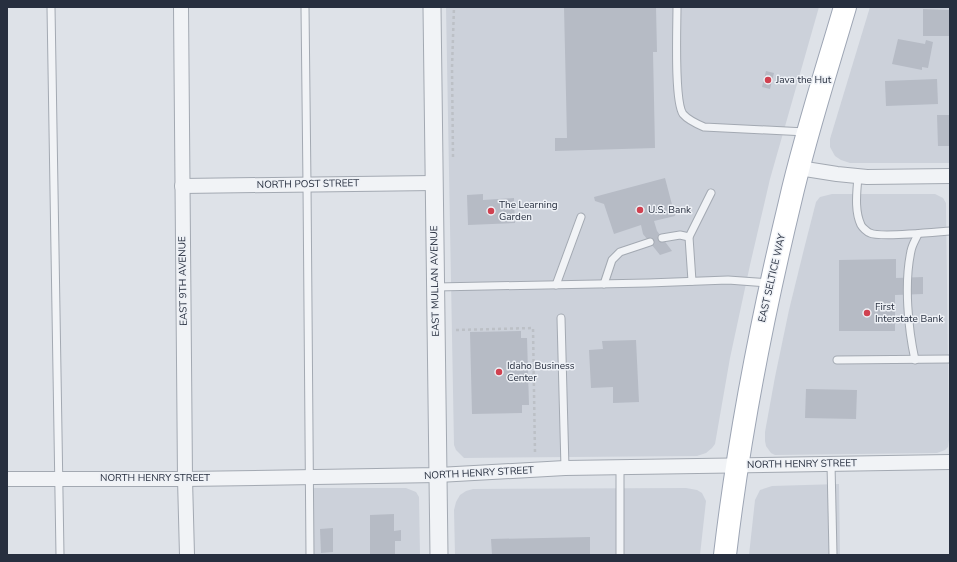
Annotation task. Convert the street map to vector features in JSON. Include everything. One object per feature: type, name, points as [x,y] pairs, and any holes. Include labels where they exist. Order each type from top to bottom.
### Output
[{"type":"main road","name":"EAST SELTICE WAY","points":[[725,555],[737,466],[754,364],[771,283],[808,132],[845,7]]},
{"type":"street","name":"EAST 9TH AVENUE","points":[[181,7],[187,555]]},
{"type":"street","name":"EAST MULLAN AVENUE","points":[[432,7],[439,555]]},
{"type":"street","points":[[799,168],[858,176],[950,176]]},
{"type":"street","name":"NORTH POST STREET","points":[[182,186],[434,183]]},
{"type":"street","name":"NORTH HENRY STREET","points":[[7,479],[185,479],[438,475],[565,468],[950,462]]},
{"type":"lane","points":[[51,7],[60,555]]},
{"type":"lane","points":[[305,7],[308,184],[308,477],[310,555]]},
{"type":"lane","points":[[677,7],[679,106],[684,115],[692,122],[704,127],[808,132]]},
{"type":"lane","points":[[858,176],[857,212],[862,226],[870,233],[878,235],[918,234],[950,231]]},
{"type":"lane","points":[[692,282],[689,237],[711,193]]},
{"type":"lane","points":[[556,285],[581,217]]},
{"type":"lane","points":[[915,360],[910,336],[908,271],[911,250],[918,234]]},
{"type":"lane","points":[[662,238],[680,236],[689,237]]},
{"type":"lane","points":[[604,284],[612,260],[620,252],[650,242]]},
{"type":"lane","points":[[435,286],[556,285],[728,280],[771,283]]},
{"type":"lane","points":[[561,318],[565,468]]},
{"type":"lane","points":[[837,360],[950,359]]},
{"type":"lane","points":[[832,464],[833,555]]},
{"type":"lane","points":[[620,468],[620,555]]},
{"type":"path","points":[[453,157],[452,68],[454,7]]},
{"type":"path","points":[[456,330],[533,328],[535,454]]},
{"type":"shaded area","points":[[446,7],[819,7],[770,179],[730,358],[715,444],[706,453],[697,456],[464,458],[456,450],[454,445]]},
{"type":"shaded area","points":[[870,7],[950,7],[950,163],[850,163],[835,156],[830,147],[830,139]]},
{"type":"shaded area","points":[[832,194],[935,194],[943,198],[946,203],[949,440],[948,447],[945,450],[937,453],[775,455],[771,453],[766,446],[765,432],[775,377],[789,310],[816,202],[820,197]]},
{"type":"shaded area","points":[[839,484],[840,555],[749,555],[755,500],[760,490],[772,486]]},
{"type":"shaded area","points":[[312,488],[406,488],[416,492],[419,497],[420,555],[313,555]]},
{"type":"shaded area","points":[[686,488],[697,490],[702,493],[706,501],[700,555],[455,555],[454,510],[460,495],[466,491],[473,489]]},
{"type":"building","points":[[564,7],[656,7],[657,52],[653,52],[655,148],[555,151],[555,138],[567,138]]},
{"type":"building","points":[[923,9],[950,10],[950,36],[923,36]]},
{"type":"building","points":[[898,39],[925,44],[926,40],[933,42],[928,68],[922,67],[922,70],[892,64]]},
{"type":"building","name":"Java the Hut","points":[[766,71],[774,73],[770,89],[762,87]]},
{"type":"building","points":[[937,79],[938,104],[886,106],[885,81]]},
{"type":"building","points":[[937,115],[950,115],[950,146],[938,146]]},
{"type":"building","name":"U.S. Bank","points":[[665,178],[675,216],[654,221],[657,231],[672,251],[660,255],[643,234],[641,225],[614,234],[604,204],[595,201],[594,197]]},
{"type":"building","name":"The Learning Garden","points":[[483,194],[483,200],[514,198],[515,223],[468,225],[467,195]]},
{"type":"building","name":"First Interstate Bank","points":[[896,259],[896,278],[923,277],[923,294],[895,295],[895,331],[839,331],[839,260]]},
{"type":"building","name":"Idaho Business Center","points":[[521,331],[521,338],[527,338],[529,405],[522,405],[522,413],[472,414],[470,332]]},
{"type":"building","points":[[636,340],[639,402],[613,403],[613,387],[591,388],[589,350],[603,349],[602,341]]},
{"type":"building","points":[[806,389],[857,390],[856,419],[805,418]]},
{"type":"building","points":[[394,514],[394,531],[401,530],[401,541],[395,541],[395,555],[370,555],[370,515]]},
{"type":"building","points":[[333,528],[333,552],[321,553],[320,529]]},
{"type":"building","points":[[590,537],[590,555],[492,555],[491,539]]},
{"type":"place","name":"Java the Hut","points":[[768,80]]},
{"type":"place","name":"U.S. Bank","points":[[640,210]]},
{"type":"place","name":"The Learning Garden","points":[[491,211]]},
{"type":"place","name":"First Interstate Bank","points":[[867,313]]},
{"type":"place","name":"Idaho Business Center","points":[[499,372]]}]
